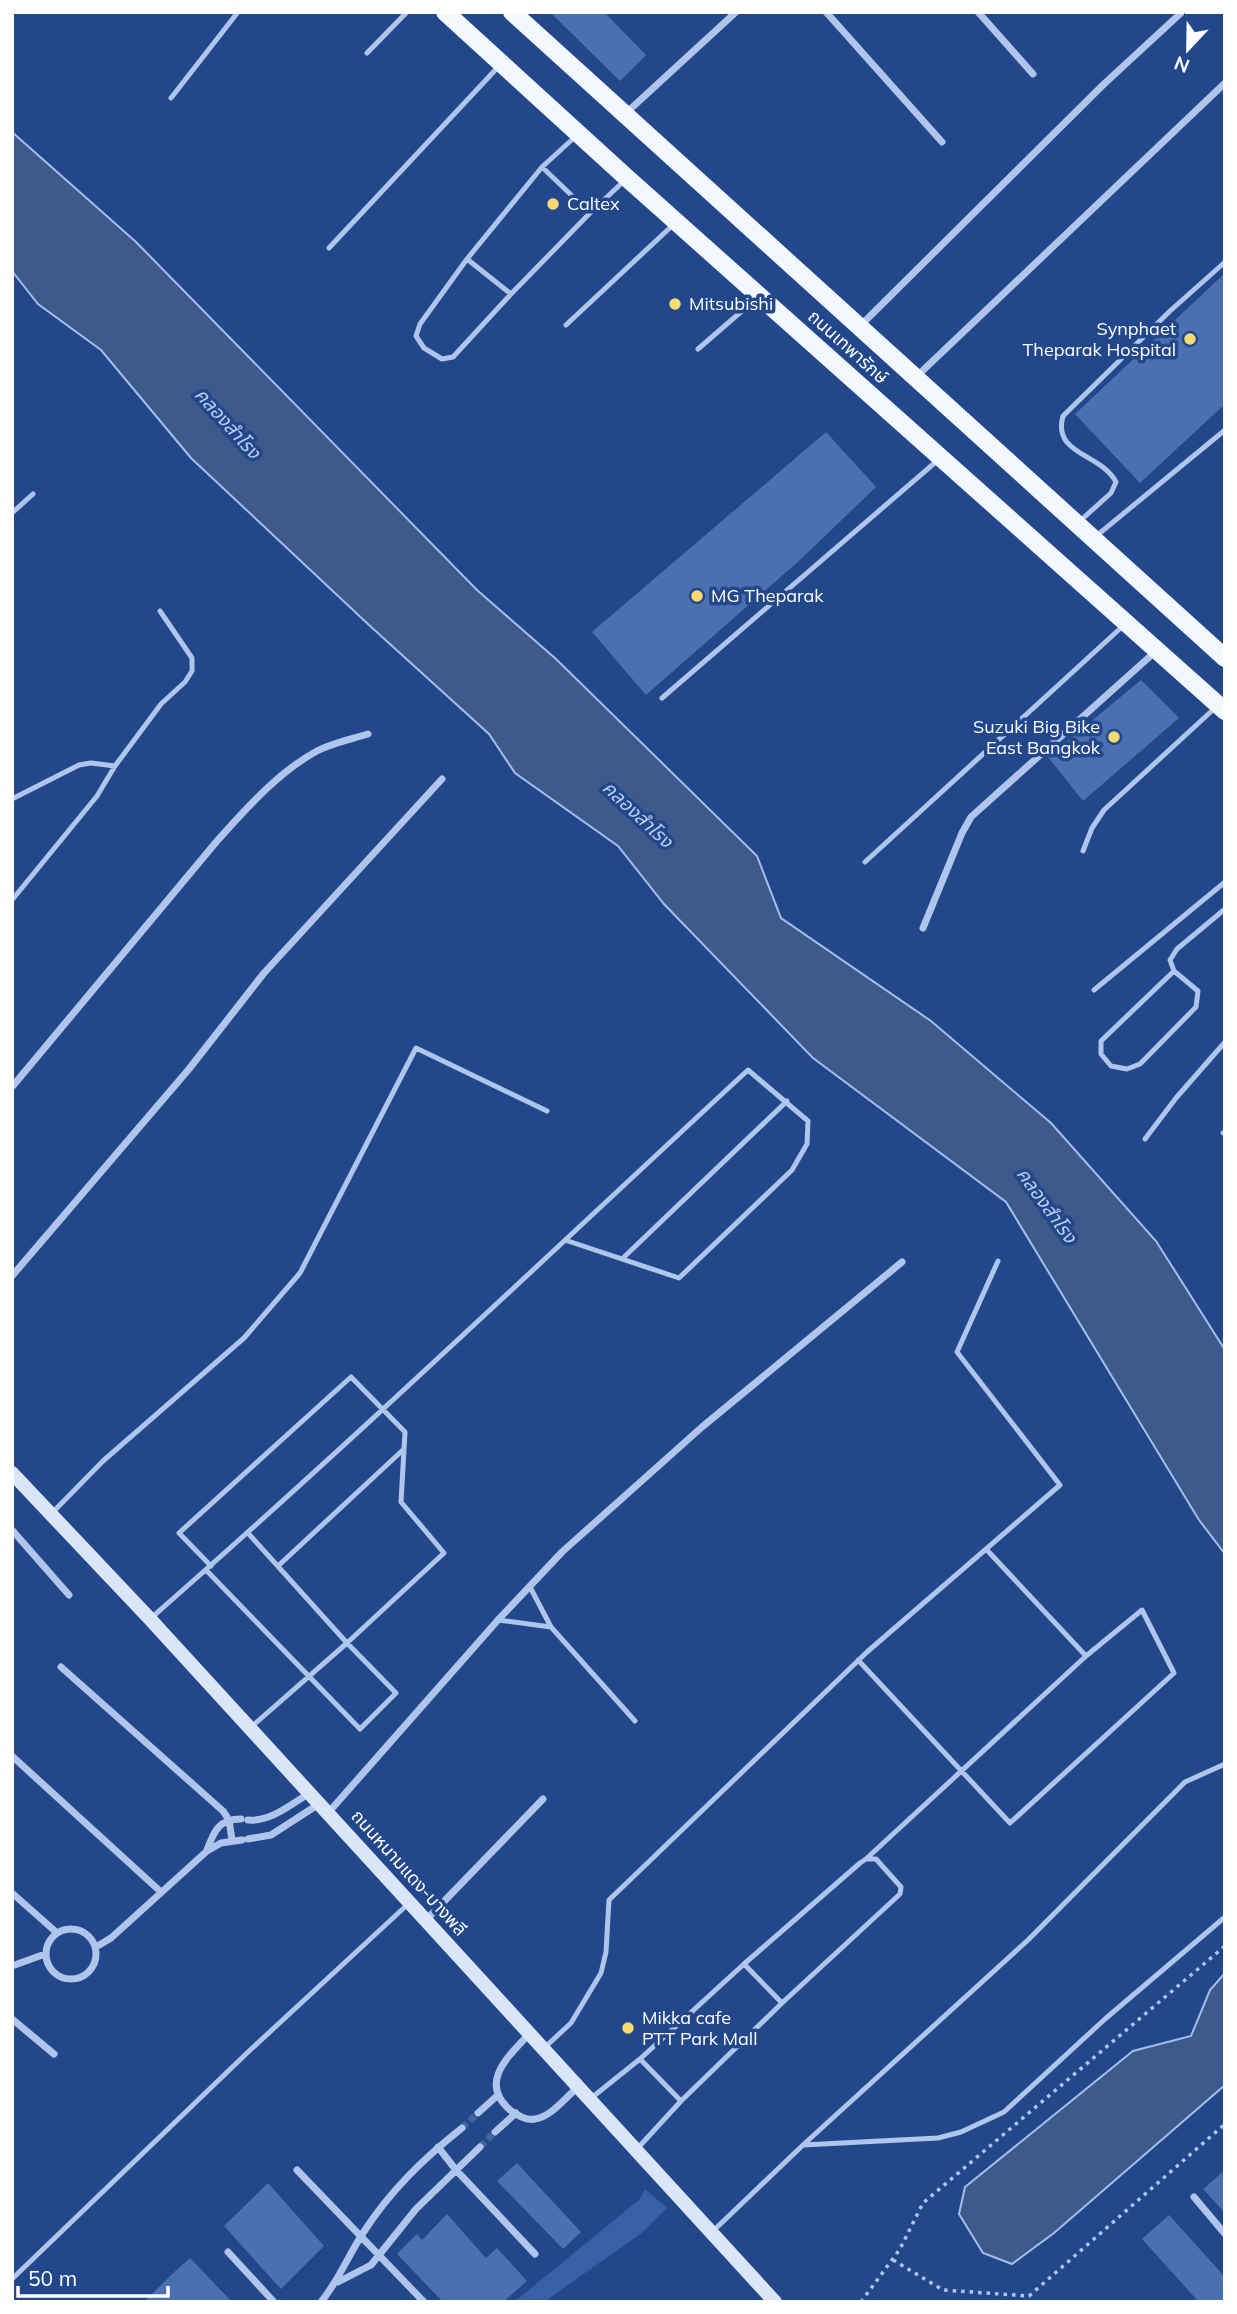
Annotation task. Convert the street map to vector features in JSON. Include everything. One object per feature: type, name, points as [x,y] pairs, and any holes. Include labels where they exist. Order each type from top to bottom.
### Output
[{"type":"main road","name":"ถนนเทพารักษ์","points":[[445,12],[676,222],[1222,708]]},
{"type":"main road","name":"ถนนเทพารักษ์","points":[[516,14],[1225,658]]},
{"type":"main road","name":"ถนนหนามแดง-บางพลี","points":[[12,1473],[150,1619],[775,2302]]},
{"type":"street","points":[[625,115],[736,12]]},
{"type":"street","points":[[826,12],[942,142]]},
{"type":"street","points":[[978,12],[1033,74]]},
{"type":"street","points":[[859,327],[1104,84],[1182,12]]},
{"type":"street","points":[[915,377],[1225,83]]},
{"type":"street","points":[[923,929],[971,817],[1157,650]]},
{"type":"street","points":[[12,1087],[216,841],[249,806],[285,773],[318,750],[369,734]]},
{"type":"street","points":[[12,1276],[189,1069],[264,973],[442,779]]},
{"type":"street","points":[[96,1947],[111,1938],[207,1851],[232,1840],[271,1835],[319,1803],[562,1552],[702,1427],[902,1262]]},
{"type":"street","points":[[12,1530],[69,1595]]},
{"type":"street","points":[[61,1667],[223,1811],[229,1820],[232,1840]]},
{"type":"street","points":[[12,1756],[161,1892]]},
{"type":"street","points":[[426,1920],[543,1799]]},
{"type":"street","points":[[207,1851],[213,1833],[218,1826],[229,1820],[268,1818],[319,1803]]},
{"type":"street","points":[[12,1893],[56,1933]]},
{"type":"street","points":[[67,1928],[79,1929],[90,1936],[96,1947],[96,1959],[90,1970],[80,1978],[68,1979],[56,1975],[48,1966],[45,1954],[48,1942],[56,1933],[67,1928]]},
{"type":"street","points":[[12,1966],[45,1954]]},
{"type":"street","points":[[12,2019],[54,2054]]},
{"type":"street","points":[[530,2034],[505,2060],[496,2084],[498,2095],[523,2118],[534,2120],[545,2116],[578,2087]]},
{"type":"street","points":[[478,2113],[498,2095]]},
{"type":"street","points":[[495,2132],[516,2113]]},
{"type":"street","points":[[321,2302],[337,2282],[361,2236],[396,2188],[462,2128]]},
{"type":"street","points":[[438,2147],[535,2254]]},
{"type":"street","points":[[337,2282],[371,2265],[416,2209],[480,2147]]},
{"type":"street","points":[[297,2170],[424,2302]]},
{"type":"street","points":[[1194,2197],[1225,2234]]},
{"type":"street","points":[[228,2252],[274,2302]]},
{"type":"lane","points":[[171,98],[238,12]]},
{"type":"lane","points":[[367,53],[407,12]]},
{"type":"lane","points":[[330,248],[501,63]]},
{"type":"lane","points":[[578,134],[542,167],[467,259],[420,324],[416,336],[424,348],[442,359],[453,357],[590,213],[627,178]]},
{"type":"lane","points":[[542,167],[590,213]]},
{"type":"lane","points":[[566,325],[676,222]]},
{"type":"lane","points":[[467,259],[512,294]]},
{"type":"lane","points":[[1077,524],[1111,493],[1116,482],[1111,472],[1061,437],[1063,416],[1170,311],[1225,262]]},
{"type":"lane","points":[[698,349],[759,296]]},
{"type":"lane","points":[[1094,539],[1225,430]]},
{"type":"lane","points":[[662,698],[940,458]]},
{"type":"lane","points":[[12,513],[33,494]]},
{"type":"lane","points":[[12,900],[97,796],[161,704],[185,682],[192,671],[192,658],[160,611]]},
{"type":"lane","points":[[865,862],[1126,623]]},
{"type":"lane","points":[[1083,851],[1092,828],[1104,810],[1222,708]]},
{"type":"lane","points":[[12,799],[79,765],[91,763],[116,766]]},
{"type":"lane","points":[[1094,990],[1225,881]]},
{"type":"lane","points":[[1174,971],[1101,1041],[1101,1054],[1111,1066],[1127,1069],[1140,1064],[1196,1007],[1198,991],[1174,971],[1170,960],[1177,949],[1225,909]]},
{"type":"lane","points":[[1145,1139],[1176,1098],[1225,1042]]},
{"type":"lane","points":[[51,1514],[103,1461],[244,1338],[300,1273],[416,1048],[547,1111]]},
{"type":"lane","points":[[150,1619],[248,1533],[748,1070],[808,1121],[807,1144],[792,1170],[679,1278],[565,1240]]},
{"type":"lane","points":[[622,1259],[787,1101]]},
{"type":"lane","points":[[544,2049],[571,2023],[601,1973],[606,1952],[609,1900],[858,1660],[1060,1485],[957,1352],[998,1261]]},
{"type":"lane","points":[[248,1533],[347,1643],[396,1693],[360,1729],[309,1676],[209,1568],[179,1533],[351,1377],[405,1432],[401,1502],[444,1553],[347,1643],[309,1676],[250,1728]]},
{"type":"lane","points":[[278,1566],[404,1450]]},
{"type":"lane","points":[[986,1549],[1086,1656]]},
{"type":"lane","points":[[530,1587],[551,1628],[635,1721]]},
{"type":"lane","points":[[590,2099],[640,2059],[744,1964],[866,1859],[960,1771],[1086,1656],[1142,1610],[1174,1673],[1010,1822],[960,1771],[858,1660]]},
{"type":"lane","points":[[498,1620],[551,1628]]},
{"type":"lane","points":[[711,2232],[1028,1940],[1185,1782],[1225,1764]]},
{"type":"lane","points":[[636,2150],[681,2101],[782,2003],[900,1894],[901,1886],[876,1859],[866,1859]]},
{"type":"lane","points":[[12,2279],[247,2053],[410,1902]]},
{"type":"lane","points":[[803,2145],[938,2138],[961,2132],[1004,2112],[1105,2019],[1225,1917]]},
{"type":"lane","points":[[744,1964],[782,2003]]},
{"type":"lane","points":[[640,2059],[681,2101]]},
{"type":"path","points":[[861,2302],[901,2249],[923,2203],[1225,1946]]},
{"type":"path","points":[[893,2260],[943,2290],[1029,2296],[1225,2124]]},
{"type":"shaded area","points":[[645,2189],[667,2208],[643,2232],[544,2302],[514,2302],[640,2199]]},
{"type":"water","name":"คลองสำโรง","points":[[12,132],[136,242],[477,590],[556,659],[757,856],[781,918],[931,1021],[1051,1123],[1156,1241],[1225,1350],[1225,1554],[1199,1520],[1006,1202],[813,1058],[664,904],[618,846],[515,773],[489,734],[191,458],[101,350],[38,304],[12,271]]},
{"type":"water","points":[[1225,1973],[1225,2085],[1054,2233],[1012,2264],[983,2253],[959,2214],[965,2187],[1133,2051],[1191,2036],[1210,1990]]},
{"type":"building","points":[[550,12],[604,12],[646,55],[620,81]]},
{"type":"building","name":"Synphaet Theparak Hospital","points":[[1225,273],[1225,404],[1140,483],[1075,414]]},
{"type":"building","name":"MG Theparak","points":[[826,432],[876,487],[800,560],[646,695],[592,632]]},
{"type":"building","name":"Suzuki Big Bike East Bangkok","points":[[1141,680],[1179,718],[1083,801],[1048,757]]},
{"type":"building","points":[[517,2163],[581,2232],[563,2249],[497,2181]]},
{"type":"building","points":[[1225,2170],[1225,2213],[1203,2189]]},
{"type":"building","points":[[268,2183],[324,2246],[281,2289],[224,2226]]},
{"type":"building","points":[[447,2214],[486,2258],[497,2248],[527,2281],[503,2302],[443,2302],[397,2254],[417,2234],[422,2240]]},
{"type":"building","points":[[1169,2215],[1225,2277],[1225,2302],[1199,2302],[1142,2239]]},
{"type":"building","points":[[190,2258],[232,2302],[144,2302],[171,2275]]},
{"type":"tunnel","points":[[462,2128],[478,2113]]},
{"type":"tunnel","points":[[480,2147],[495,2132]]},
{"type":"place","name":"Caltex","points":[[553,204]]},
{"type":"place","name":"Mitsubishi","points":[[675,304]]},
{"type":"place","name":"Synphaet Theparak Hospital","points":[[1190,339]]},
{"type":"place","name":"MG Theparak","points":[[697,596]]},
{"type":"place","name":"Suzuki Big Bike East Bangkok","points":[[1114,737]]},
{"type":"place","name":"Mikka cafe PTT Park Mall","points":[[628,2028]]}]
